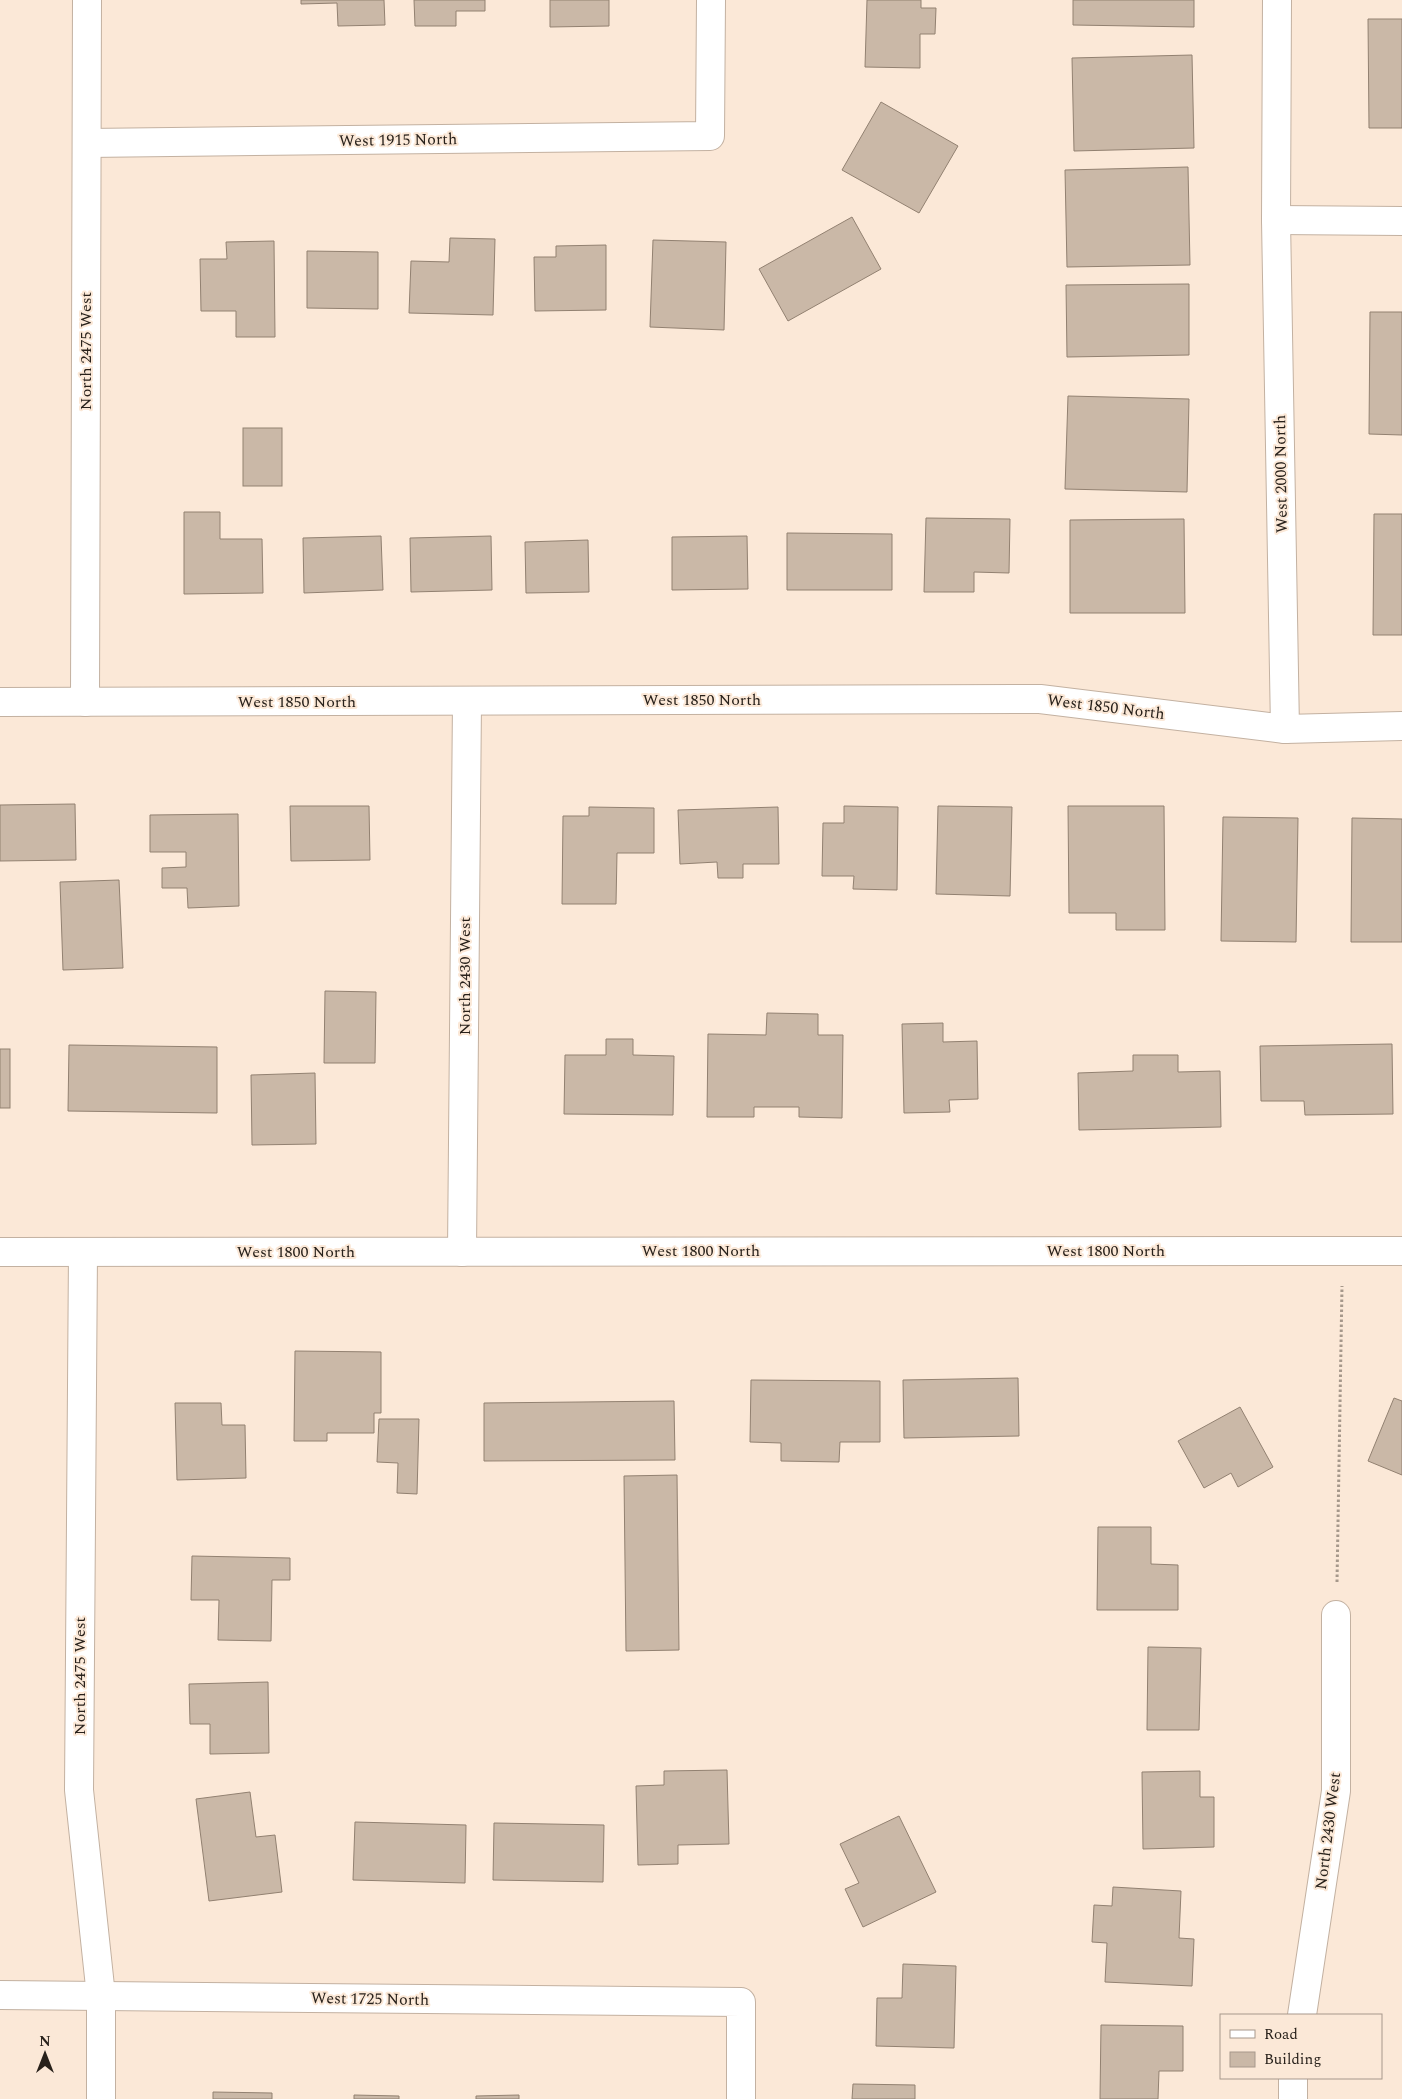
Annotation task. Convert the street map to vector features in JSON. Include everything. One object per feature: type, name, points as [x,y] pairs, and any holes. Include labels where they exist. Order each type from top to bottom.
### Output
[{"type":"street","name":"North 2475 West","points":[[85,702],[87,0]]},
{"type":"street","name":"West 1915 North","points":[[86,143],[710,136],[711,0]]},
{"type":"street","name":"West 2000 North","points":[[1277,0],[1276,220],[1285,729]]},
{"type":"street","points":[[1276,220],[1402,221]]},
{"type":"street","name":"West 1850 North","points":[[0,702],[1040,699],[1285,729],[1402,726]]},
{"type":"street","name":"North 2430 West","points":[[462,1252],[467,701]]},
{"type":"street","name":"West 1800 North","points":[[0,1252],[1402,1251]]},
{"type":"street","name":"North 2475 West","points":[[84,1252],[80,1790],[101,1996],[101,2099]]},
{"type":"street","name":"North 2430 West","points":[[1302,2014],[1336,1791],[1336,1615]]},
{"type":"street","name":"West 1725 North","points":[[0,1995],[740,2002],[741,2099]]},
{"type":"street","points":[[1293,2079],[1293,2099]]},
{"type":"path","points":[[1336,1615],[1342,1251]]},
{"type":"building","points":[[301,0],[384,0],[385,25],[338,26],[337,3],[301,4]]},
{"type":"building","points":[[414,0],[485,0],[485,11],[456,11],[456,26],[415,26]]},
{"type":"building","points":[[550,0],[609,0],[609,26],[550,27]]},
{"type":"building","points":[[867,0],[921,0],[921,8],[936,8],[935,34],[920,34],[920,68],[865,67]]},
{"type":"building","points":[[1073,0],[1194,0],[1194,27],[1073,25]]},
{"type":"building","points":[[1368,19],[1402,19],[1402,128],[1369,128]]},
{"type":"building","points":[[1192,55],[1194,148],[1074,151],[1072,58]]},
{"type":"building","points":[[881,102],[958,146],[919,213],[842,170]]},
{"type":"building","points":[[1188,167],[1190,265],[1067,267],[1065,170]]},
{"type":"building","points":[[852,217],[881,269],[788,321],[759,269]]},
{"type":"building","points":[[450,238],[495,239],[493,315],[409,313],[411,261],[449,262]]},
{"type":"building","points":[[653,240],[726,242],[724,330],[650,327]]},
{"type":"building","points":[[274,241],[275,337],[236,337],[236,311],[201,311],[200,259],[227,259],[226,242]]},
{"type":"building","points":[[606,245],[606,310],[535,311],[534,257],[556,257],[556,246]]},
{"type":"building","points":[[307,251],[378,252],[378,309],[307,308]]},
{"type":"building","points":[[1189,284],[1189,355],[1067,357],[1066,285]]},
{"type":"building","points":[[1370,312],[1402,312],[1402,435],[1369,434]]},
{"type":"building","points":[[1068,396],[1189,399],[1187,492],[1065,489]]},
{"type":"building","points":[[243,428],[282,428],[282,486],[243,486]]},
{"type":"building","points":[[184,512],[220,512],[220,539],[262,539],[263,593],[184,594]]},
{"type":"building","points":[[1374,514],[1402,514],[1402,635],[1373,635]]},
{"type":"building","points":[[926,518],[1010,519],[1009,573],[974,572],[974,592],[924,592]]},
{"type":"building","points":[[1184,519],[1185,613],[1070,613],[1070,520]]},
{"type":"building","points":[[787,533],[892,534],[892,590],[787,590]]},
{"type":"building","points":[[381,536],[383,590],[304,593],[303,538]]},
{"type":"building","points":[[491,536],[492,590],[411,592],[410,538]]},
{"type":"building","points":[[747,536],[748,589],[672,590],[672,537]]},
{"type":"building","points":[[588,540],[589,592],[526,593],[525,542]]},
{"type":"building","points":[[75,804],[76,860],[0,861],[0,805]]},
{"type":"building","points":[[290,806],[369,806],[370,860],[291,861]]},
{"type":"building","points":[[844,806],[898,807],[897,890],[853,889],[854,876],[822,876],[823,823],[844,823]]},
{"type":"building","points":[[938,806],[1012,807],[1010,896],[936,894]]},
{"type":"building","points":[[1068,806],[1164,806],[1165,930],[1116,930],[1116,913],[1069,913]]},
{"type":"building","points":[[589,807],[654,808],[654,853],[617,853],[616,904],[562,904],[563,816],[589,816]]},
{"type":"building","points":[[778,807],[779,864],[743,864],[743,878],[718,878],[717,862],[680,864],[678,810]]},
{"type":"building","points":[[238,814],[239,906],[188,908],[187,888],[162,888],[162,868],[186,867],[186,852],[150,852],[150,815]]},
{"type":"building","points":[[1223,817],[1298,818],[1296,942],[1221,941]]},
{"type":"building","points":[[1352,818],[1402,819],[1402,942],[1351,942]]},
{"type":"building","points":[[119,880],[123,968],[63,970],[60,882]]},
{"type":"building","points":[[325,991],[376,992],[375,1063],[324,1063]]},
{"type":"building","points":[[767,1013],[818,1014],[818,1035],[843,1035],[842,1118],[799,1117],[799,1107],[754,1107],[754,1117],[707,1117],[708,1034],[766,1035]]},
{"type":"building","points":[[943,1023],[943,1042],[977,1041],[978,1099],[949,1100],[950,1112],[904,1113],[902,1024]]},
{"type":"building","points":[[606,1039],[633,1039],[633,1055],[674,1056],[673,1115],[564,1114],[565,1055],[606,1055]]},
{"type":"building","points":[[1392,1044],[1393,1114],[1305,1115],[1304,1101],[1261,1101],[1260,1046]]},
{"type":"building","points":[[69,1045],[217,1047],[217,1113],[68,1111]]},
{"type":"building","points":[[0,1049],[10,1049],[10,1108],[0,1108]]},
{"type":"building","points":[[1133,1055],[1178,1055],[1178,1072],[1220,1071],[1221,1127],[1079,1130],[1078,1073],[1133,1071]]},
{"type":"building","points":[[315,1073],[316,1144],[252,1145],[251,1075]]},
{"type":"building","points":[[295,1351],[381,1352],[381,1413],[374,1413],[374,1433],[327,1433],[327,1441],[294,1441]]},
{"type":"building","points":[[1018,1378],[1019,1436],[904,1438],[903,1380]]},
{"type":"building","points":[[751,1380],[880,1381],[880,1442],[840,1442],[839,1462],[781,1461],[781,1443],[750,1442]]},
{"type":"building","points":[[1394,1398],[1402,1401],[1402,1475],[1368,1461]]},
{"type":"building","points":[[674,1401],[675,1460],[484,1461],[484,1403]]},
{"type":"building","points":[[175,1403],[221,1403],[222,1425],[245,1425],[246,1478],[177,1480]]},
{"type":"building","points":[[1240,1407],[1273,1467],[1238,1487],[1231,1473],[1204,1488],[1178,1441]]},
{"type":"building","points":[[379,1419],[419,1419],[417,1494],[397,1493],[398,1463],[377,1462]]},
{"type":"building","points":[[677,1475],[679,1650],[626,1651],[624,1476]]},
{"type":"building","points":[[1098,1527],[1151,1527],[1151,1564],[1178,1565],[1178,1610],[1097,1610]]},
{"type":"building","points":[[192,1556],[290,1558],[290,1580],[272,1580],[271,1641],[218,1640],[219,1600],[191,1600]]},
{"type":"building","points":[[1148,1647],[1201,1648],[1199,1730],[1147,1730]]},
{"type":"building","points":[[268,1682],[269,1753],[210,1754],[210,1724],[190,1724],[189,1684]]},
{"type":"building","points":[[727,1770],[729,1844],[678,1845],[678,1864],[638,1865],[636,1786],[664,1785],[664,1771]]},
{"type":"building","points":[[1200,1771],[1200,1797],[1214,1797],[1214,1847],[1143,1849],[1142,1772]]},
{"type":"building","points":[[250,1792],[256,1837],[275,1835],[282,1892],[209,1901],[196,1799]]},
{"type":"building","points":[[899,1816],[936,1892],[863,1927],[845,1889],[859,1883],[840,1844]]},
{"type":"building","points":[[355,1822],[466,1825],[465,1883],[353,1880]]},
{"type":"building","points":[[494,1823],[604,1825],[603,1882],[493,1880]]},
{"type":"building","points":[[1113,1887],[1181,1891],[1179,1938],[1194,1939],[1192,1986],[1105,1982],[1107,1943],[1092,1942],[1094,1905],[1112,1906]]},
{"type":"building","points":[[903,1964],[956,1966],[954,2048],[876,2046],[877,1998],[902,1998]]},
{"type":"building","points":[[1101,2025],[1183,2026],[1183,2071],[1159,2071],[1158,2099],[1100,2099]]},
{"type":"building","points":[[853,2084],[915,2085],[915,2099],[852,2099]]},
{"type":"building","points":[[213,2092],[272,2093],[272,2099],[213,2099]]},
{"type":"building","points":[[354,2095],[399,2096],[399,2099],[354,2099]]},
{"type":"building","points":[[519,2095],[519,2099],[476,2099],[476,2096]]}]
